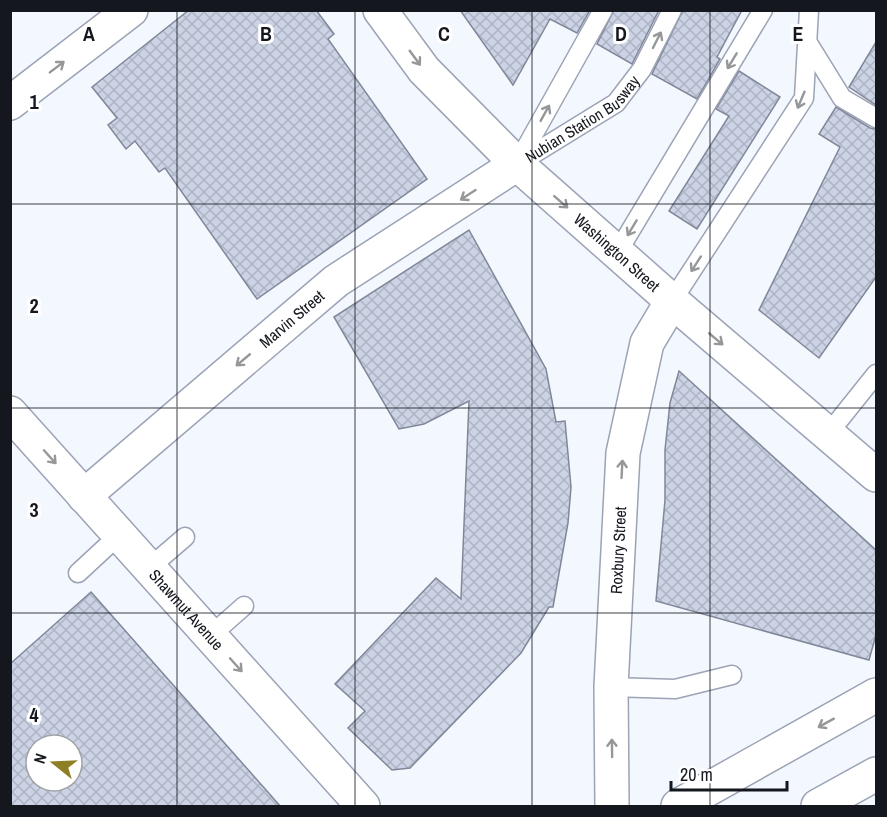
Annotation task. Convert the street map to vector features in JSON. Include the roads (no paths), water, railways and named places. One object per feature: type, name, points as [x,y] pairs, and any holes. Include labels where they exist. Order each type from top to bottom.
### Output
[{"type":"main road","points":[[10,103],[131,10]]},
{"type":"main road","name":"Washington Street","points":[[380,10],[424,70],[517,164],[672,301],[876,475]]},
{"type":"main road","name":"Marvin Street","points":[[84,496],[336,281],[517,164]]},
{"type":"main road","name":"Roxbury Street","points":[[612,807],[611,687],[623,453],[646,343],[672,301]]},
{"type":"main road","name":"Shawmut Avenue","points":[[10,413],[363,807]]},
{"type":"main road","points":[[678,807],[876,695]]},
{"type":"main road","points":[[818,807],[876,774]]},
{"type":"lane","name":"Nubian Station Busway","points":[[517,164],[603,10]]},
{"type":"lane","name":"Nubian Station Busway","points":[[517,164],[616,103],[642,69],[672,10]]},
{"type":"lane","points":[[617,253],[763,10]]},
{"type":"lane","points":[[672,301],[804,98],[808,10]]},
{"type":"lane","points":[[808,43],[842,98],[876,118]]},
{"type":"lane","points":[[828,434],[876,374]]},
{"type":"lane","points":[[78,573],[119,536]]},
{"type":"lane","points":[[149,568],[185,537]]},
{"type":"lane","points":[[210,636],[244,606]]},
{"type":"lane","points":[[611,687],[675,689],[732,675]]}]
